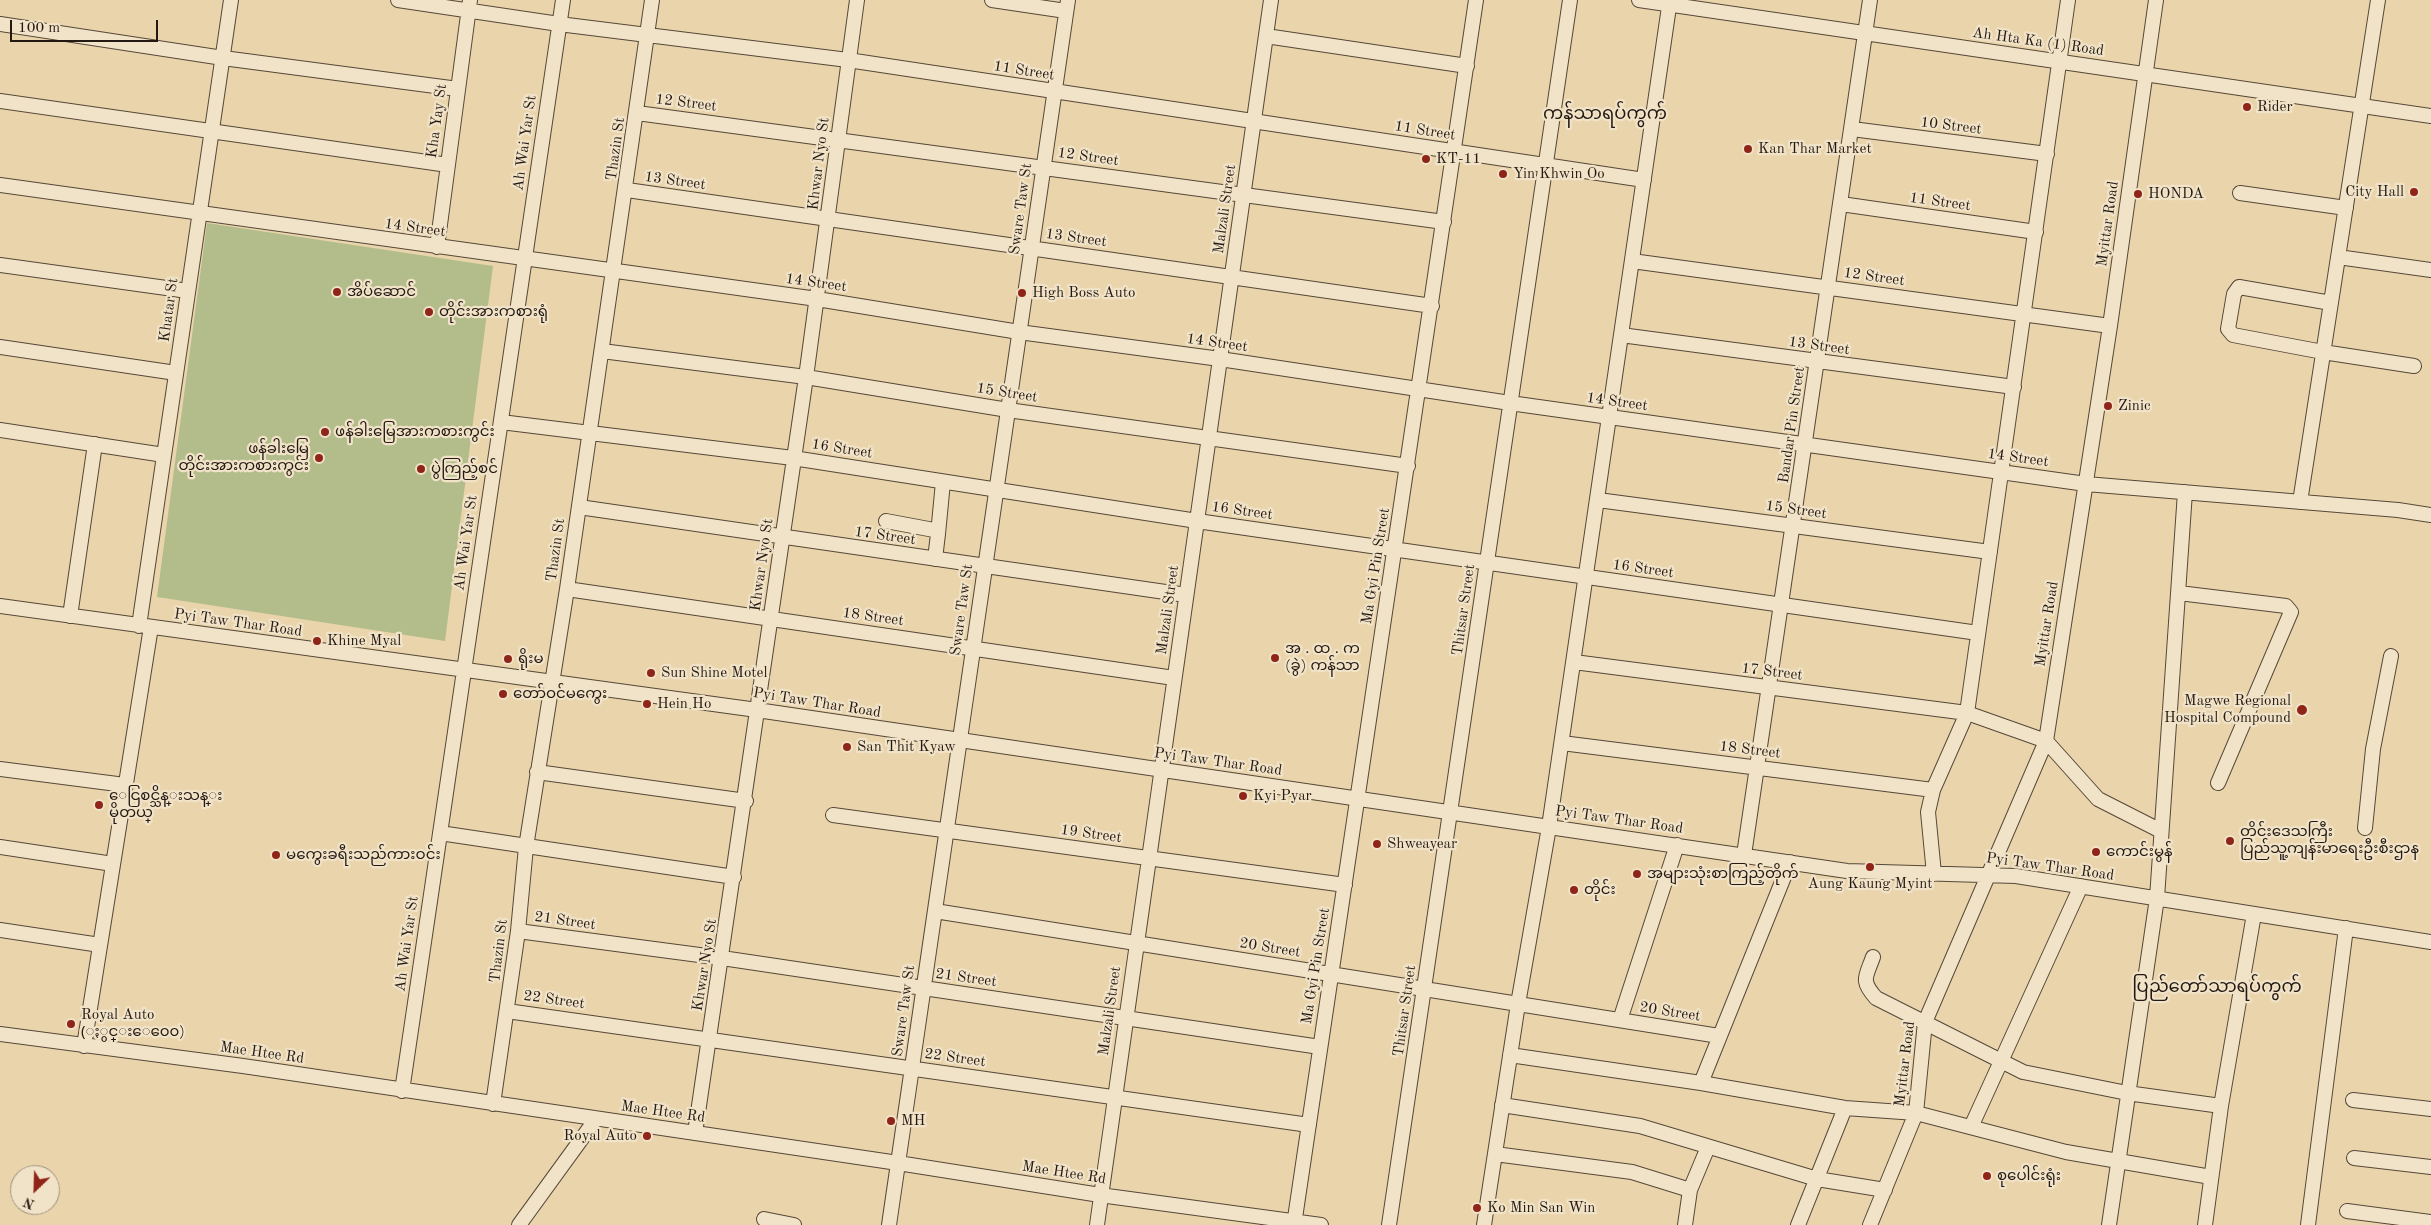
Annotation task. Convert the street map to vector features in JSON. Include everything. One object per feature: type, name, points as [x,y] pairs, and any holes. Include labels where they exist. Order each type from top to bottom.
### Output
[{"type":"street","name":"Khatar St","points":[[84,1046],[126,785],[164,455],[231,0]]},
{"type":"street","name":"11 Street","points":[[398,0],[469,5],[559,24],[848,60],[1644,180]]},
{"type":"street","name":"Ah Wai Yar St","points":[[402,1091],[563,0]]},
{"type":"street","name":"Thazin St","points":[[493,1104],[518,931],[526,847],[567,589],[652,0]]},
{"type":"street","name":"Khwar Nyo St","points":[[695,1133],[746,802],[757,710],[806,377],[848,60],[858,0]]},
{"type":"street","points":[[992,0],[1067,5]]},
{"type":"street","name":"Malzali Street","points":[[1097,1225],[1271,0]]},
{"type":"street","name":"Ma Gyi Pin Street","points":[[1294,1223],[1455,152],[1476,0]]},
{"type":"street","name":"Thitsar Street","points":[[1389,1225],[1570,0]]},
{"type":"street","name":"Ah Hta Ka (1) Road","points":[[1639,0],[1670,2],[1866,33],[2431,116]]},
{"type":"street","name":"Bandar Pin Street","points":[[1744,855],[1806,445],[1870,0]]},
{"type":"street","points":[[1934,874],[1928,812],[1933,790],[1967,714],[2068,0]]},
{"type":"street","name":"Myittar Road","points":[[1870,1225],[1916,1113],[1925,1022],[2046,741],[2110,326],[2156,0]]},
{"type":"street","points":[[2300,502],[2378,0]]},
{"type":"street","points":[[1484,1225],[1518,1004],[1562,743],[1670,2]]},
{"type":"street","name":"Kha Yay St","points":[[437,247],[469,5]]},
{"type":"street","name":"Sware Taw St","points":[[889,1225],[1067,5]]},
{"type":"street","points":[[0,24],[223,58],[458,89]]},
{"type":"street","points":[[1266,36],[1467,66]]},
{"type":"street","points":[[0,101],[448,165]]},
{"type":"street","name":"12 Street","points":[[637,113],[1444,222]]},
{"type":"street","name":"10 Street","points":[[1852,129],[2047,154]]},
{"type":"street","name":"14 Street","points":[[0,185],[817,299],[1019,332],[1220,359],[1510,404],[2086,484],[2431,515]]},
{"type":"street","name":"13 Street","points":[[626,190],[1432,306]]},
{"type":"street","points":[[2240,193],[2346,208]]},
{"type":"street","name":"11 Street","points":[[1840,204],[2036,232]]},
{"type":"street","points":[[2338,257],[2431,270]]},
{"type":"street","name":"12 Street","points":[[1632,261],[2110,326]]},
{"type":"street","points":[[0,265],[188,291]]},
{"type":"street","points":[[2331,303],[2239,287],[2234,294],[2228,329],[2233,335],[2323,352],[2414,366]]},
{"type":"street","name":"13 Street","points":[[1621,335],[2014,387]]},
{"type":"street","points":[[0,347],[176,374]]},
{"type":"street","name":"15 Street","points":[[602,351],[806,377],[1008,410],[1408,466]]},
{"type":"street","name":"16 Street","points":[[501,422],[794,458],[1197,521],[1978,633]]},
{"type":"street","points":[[0,430],[164,455]]},
{"type":"street","points":[[70,616],[95,444]]},
{"type":"street","points":[[935,559],[943,482]]},
{"type":"street","points":[[2109,1225],[2117,1160],[2157,898],[2185,492]]},
{"type":"street","name":"15 Street","points":[[1598,500],[1990,552]]},
{"type":"street","name":"17 Street","points":[[579,507],[782,538],[1186,595]]},
{"type":"street","points":[[886,521],[929,528],[938,534]]},
{"type":"street","name":"18 Street","points":[[567,589],[974,647],[1174,678]]},
{"type":"street","points":[[2179,593],[2286,606],[2291,612],[2218,783]]},
{"type":"street","name":"Pyi Taw Thar Road","points":[[0,606],[757,710],[1847,871],[1934,874],[1988,873],[2431,942]]},
{"type":"street","points":[[2365,828],[2373,749],[2391,656]]},
{"type":"street","name":"17 Street","points":[[1574,662],[1967,714],[2046,741]]},
{"type":"street","points":[[2046,741],[2098,799],[2161,831]]},
{"type":"street","name":"18 Street","points":[[1562,743],[1933,790]]},
{"type":"street","points":[[0,769],[126,785]]},
{"type":"street","points":[[537,772],[746,802]]},
{"type":"street","name":"19 Street","points":[[833,815],[1344,885]]},
{"type":"street","points":[[440,833],[734,877]]},
{"type":"street","points":[[1620,1020],[1677,845]]},
{"type":"street","points":[[0,847],[113,864]]},
{"type":"street","points":[[1701,1083],[1790,862]]},
{"type":"street","points":[[1971,1127],[2081,886]]},
{"type":"street","name":"20 Street","points":[[935,911],[1719,1036]]},
{"type":"street","points":[[2205,1225],[2221,1106],[2254,914]]},
{"type":"street","points":[[2308,1225],[2346,928]]},
{"type":"street","points":[[0,930],[100,945]]},
{"type":"street","name":"21 Street","points":[[518,931],[722,958],[1320,1047]]},
{"type":"street","points":[[1874,957],[1864,980],[1866,987],[1876,998],[2023,1072],[2127,1093],[2221,1106]]},
{"type":"street","name":"22 Street","points":[[507,1011],[710,1038],[1309,1125]]},
{"type":"street","name":"Mae Htee Rd","points":[[0,1034],[244,1066],[402,1091],[898,1163],[1100,1195],[1294,1223],[1321,1225]]},
{"type":"street","points":[[1510,1055],[1701,1083],[1845,1108],[1916,1113],[2066,1152],[2211,1177]]},
{"type":"street","points":[[2353,1100],[2431,1109]]},
{"type":"street","points":[[1502,1105],[1640,1126],[1817,1179],[1885,1190]]},
{"type":"street","points":[[1798,1225],[1845,1108]]},
{"type":"street","points":[[519,1225],[596,1119]]},
{"type":"street","points":[[1685,1225],[1690,1190],[1708,1147]]},
{"type":"street","points":[[1495,1154],[1632,1172],[1690,1190]]},
{"type":"street","points":[[2354,1158],[2431,1167]]},
{"type":"street","points":[[2347,1210],[2431,1222]]},
{"type":"street","points":[[764,1219],[794,1225]]},
{"type":"green space","name":"ဖန်ခါးမြေအားကစားကွင်း","points":[[207,223],[493,266],[445,641],[157,597]]},
{"type":"place","name":"Rider","points":[[2247,107]]},
{"type":"place","name":"Kan Thar Market","points":[[1748,149]]},
{"type":"place","name":"KT-11","points":[[1426,159]]},
{"type":"place","name":"Yin Khwin Oo","points":[[1503,174]]},
{"type":"place","name":"City Hall","points":[[2414,192]]},
{"type":"place","name":"HONDA","points":[[2138,194]]},
{"type":"place","name":"အိပ်ဆောင်","points":[[337,292]]},
{"type":"place","name":"High Boss Auto","points":[[1022,293]]},
{"type":"place","name":"တိုင်းအားကစားရုံ","points":[[429,312]]},
{"type":"place","name":"Zinic","points":[[2108,406]]},
{"type":"place","name":"ဖန်ခါးမြေအားကစားကွင်း","points":[[325,432]]},
{"type":"place","name":"ဖန်ခါးမြေ တိုင်းအားကစားကွင်း","points":[[319,458]]},
{"type":"place","name":"ပွဲကြည့်စင်","points":[[421,469]]},
{"type":"place","name":"Khine Myal","points":[[317,641]]},
{"type":"place","name":"အ . ထ . က (ခွဲ) ကန်သာ","points":[[1275,658]]},
{"type":"place","name":"ရိုးမ","points":[[508,659]]},
{"type":"place","name":"Sun Shine Motel","points":[[651,673]]},
{"type":"place","name":"တော်ဝင်မကွေး","points":[[503,694]]},
{"type":"place","name":"Hein Ho","points":[[647,704]]},
{"type":"place","name":"Magwe Regional Hospital Compound","points":[[2302,710]]},
{"type":"place","name":"San Thit Kyaw","points":[[847,747]]},
{"type":"place","name":"Kyi Pyar","points":[[1243,796]]},
{"type":"place","name":"ေငြစင္သိန္းသန္း မိုတယ္","points":[[99,805]]},
{"type":"place","name":"တိုင်းဒေသကြီး ပြည်သူ့ကျန်းမာရေးဦးစီးဌာန","points":[[2230,841]]},
{"type":"place","name":"Shweayear","points":[[1377,844]]},
{"type":"place","name":"ကောင်းမွန်","points":[[2096,852]]},
{"type":"place","name":"မကွေးခရီးသည်ကားဝင်း","points":[[276,855]]},
{"type":"place","name":"Aung Kaung Myint","points":[[1870,867]]},
{"type":"place","name":"အများသုံးစာကြည့်တိုက်","points":[[1637,874]]},
{"type":"place","name":"တိုင်း","points":[[1574,890]]},
{"type":"place","name":"Royal Auto (ႏွင္းေ၀ေ၀)","points":[[71,1024]]},
{"type":"place","name":"MH","points":[[891,1121]]},
{"type":"place","name":"Royal Auto","points":[[647,1136]]},
{"type":"place","name":"စုပေါင်းရုံး","points":[[1987,1176]]},
{"type":"place","name":"Ko Min San Win","points":[[1477,1208]]},
{"type":"district","name":"ကန်သာရပ်ကွက်","points":[[1605,114]]},
{"type":"district","name":"ပြည်တော်သာရပ်ကွက်","points":[[2217,987]]}]
